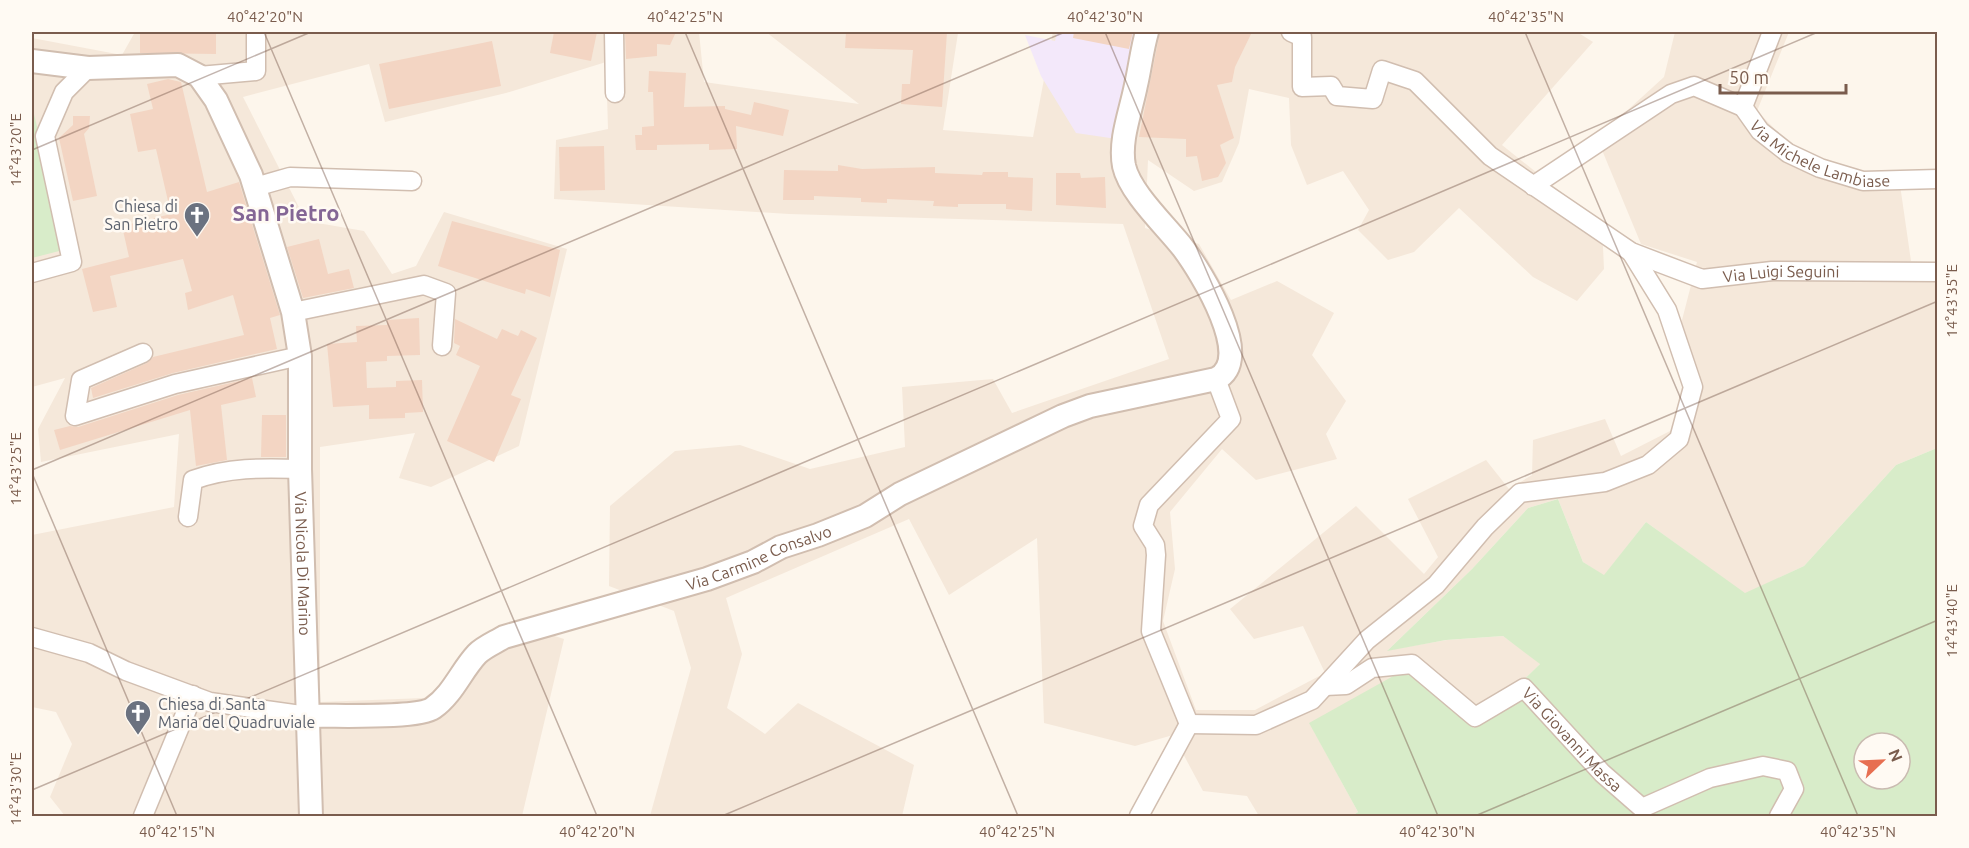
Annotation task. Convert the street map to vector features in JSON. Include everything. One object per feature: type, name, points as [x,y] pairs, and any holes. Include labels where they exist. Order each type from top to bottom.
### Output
[{"type":"street","points":[[32,61],[88,68],[178,65],[199,76],[256,71],[256,32]]},
{"type":"street","points":[[614,32],[615,93]]},
{"type":"street","points":[[1147,32],[1124,140],[1124,167],[1136,189],[1185,250],[1221,316],[1232,343],[1232,362],[1225,375],[1216,380],[1231,419],[1149,505],[1143,526],[1155,545],[1156,555],[1151,631],[1189,724]]},
{"type":"street","points":[[1189,724],[1256,725],[1312,700],[1367,640],[1436,585],[1485,527],[1520,493],[1605,482],[1648,465],[1678,439],[1693,387],[1667,310],[1631,252],[1490,156],[1415,81],[1382,70],[1372,99],[1337,96],[1331,86],[1302,87],[1302,37],[1291,32]]},
{"type":"street","points":[[1743,107],[1772,32]]},
{"type":"street","points":[[32,273],[72,262],[45,136],[64,92],[88,68]]},
{"type":"street","name":"Via Nicola Di Marino","points":[[199,76],[216,100],[255,187],[293,312],[300,356],[300,469],[311,816]]},
{"type":"street","name":"Via Michele Lambiase","points":[[1533,186],[1671,94],[1694,86],[1743,107],[1760,130],[1788,153],[1820,168],[1863,181],[1938,179]]},
{"type":"street","points":[[255,187],[290,177],[412,181]]},
{"type":"street","name":"Via Luigi Seguini","points":[[1631,252],[1702,279],[1772,271],[1938,272]]},
{"type":"street","points":[[293,312],[424,285],[446,293],[442,346]]},
{"type":"street","points":[[143,353],[81,380],[75,416],[175,384],[300,356]]},
{"type":"street","name":"Via Carmine Consalvo","points":[[308,716],[411,715],[432,709],[458,682],[477,654],[504,637],[707,579],[753,562],[781,547],[818,536],[865,516],[900,494],[1004,442],[1072,413],[1143,394],[1216,380]]},
{"type":"street","points":[[188,517],[193,480],[218,471],[240,468],[300,469]]},
{"type":"street","points":[[32,637],[89,653],[126,670],[210,702],[308,716]]},
{"type":"street","name":"Via Giovanni Massa","points":[[1325,686],[1346,685],[1372,668],[1412,664],[1475,717],[1524,688],[1602,773],[1642,808],[1710,778],[1762,766],[1787,771],[1794,789],[1779,816]]},
{"type":"street","points":[[143,816],[193,695]]},
{"type":"street","points":[[1140,816],[1189,724]]},
{"type":"shaded area","points":[[135,32],[699,32],[704,82],[859,104],[766,32],[961,32],[958,33],[943,130],[1033,137],[1053,32],[1577,32],[1593,42],[1502,145],[1602,225],[1604,269],[1577,301],[1533,277],[1459,208],[1414,252],[1388,260],[1358,230],[1369,210],[1343,171],[1307,185],[1291,145],[1289,98],[1249,89],[1239,143],[1222,182],[1194,191],[1148,160],[1145,228],[1199,244],[1231,300],[1277,281],[1334,313],[1312,355],[1346,401],[1326,434],[1337,459],[1256,480],[1222,449],[1170,512],[1175,569],[1163,621],[1196,710],[1255,710],[1325,673],[1303,626],[1254,639],[1230,609],[1356,506],[1424,574],[1438,557],[1408,499],[1486,460],[1509,489],[1532,475],[1533,440],[1605,419],[1621,456],[1674,429],[1685,386],[1674,351],[1697,262],[1641,244],[1597,138],[1664,77],[1675,32],[1789,32],[1757,111],[1826,181],[1898,171],[1911,261],[1937,262],[1937,448],[1896,465],[1804,566],[1745,594],[1646,522],[1604,576],[1583,562],[1558,499],[1528,508],[1472,569],[1388,650],[1447,640],[1503,636],[1541,663],[1474,728],[1404,671],[1310,724],[1358,812],[1352,816],[1259,816],[1247,796],[1203,791],[1173,735],[1135,746],[1044,723],[1037,538],[949,595],[909,519],[726,598],[742,654],[727,708],[765,734],[798,703],[914,765],[902,816],[650,816],[691,668],[674,611],[609,586],[610,506],[675,451],[740,445],[810,469],[905,447],[902,387],[993,379],[1012,413],[1169,359],[1123,224],[789,214],[554,199],[556,140],[608,129],[606,62],[506,93],[385,122],[369,64],[243,97],[306,221],[364,231],[392,274],[416,266],[444,212],[567,249],[519,446],[431,487],[399,478],[415,433],[320,447],[320,702],[424,698],[521,625],[564,639],[522,816],[65,816],[50,797],[72,744],[56,712],[32,707],[32,535],[174,507],[179,434],[41,462],[38,429],[65,378],[32,387],[32,38],[122,55]]},
{"type":"shaded area","points":[[1057,32],[1137,32],[1117,139],[1076,133],[1041,76],[1025,35],[1055,41]]},
{"type":"green space","points":[[32,106],[67,249],[32,258]]},
{"type":"green space","points":[[1937,448],[1937,816],[1352,816],[1358,812],[1309,723],[1404,670],[1474,728],[1540,664],[1503,636],[1446,640],[1387,651],[1472,569],[1528,508],[1558,499],[1583,562],[1604,575],[1646,522],[1745,593],[1804,566],[1896,465]]},
{"type":"building","points":[[140,32],[216,32],[216,54],[140,53]]},
{"type":"building","points":[[554,32],[597,32],[591,61],[550,53]]},
{"type":"building","points":[[676,32],[670,45],[657,44],[657,56],[626,59],[625,33]]},
{"type":"building","points":[[846,32],[947,32],[942,107],[901,104],[902,84],[910,84],[913,50],[845,48]]},
{"type":"building","points":[[1074,32],[1133,32],[1129,49],[1073,38]]},
{"type":"building","points":[[1160,32],[1252,32],[1235,67],[1232,82],[1217,85],[1234,138],[1220,145],[1226,163],[1218,177],[1202,181],[1197,156],[1186,157],[1186,139],[1139,137]]},
{"type":"building","points":[[492,41],[501,86],[389,109],[379,64]]},
{"type":"building","points":[[649,71],[686,73],[684,107],[725,106],[725,109],[751,115],[754,102],[789,110],[783,136],[736,126],[737,149],[709,150],[709,144],[657,145],[657,150],[636,150],[635,135],[642,135],[642,127],[654,126],[653,92],[648,92]]},
{"type":"building","points":[[168,79],[181,82],[207,192],[239,182],[280,315],[270,318],[277,349],[173,373],[93,398],[91,388],[147,363],[153,357],[244,335],[233,295],[188,310],[185,293],[192,291],[183,259],[110,276],[117,307],[93,312],[82,269],[129,257],[122,226],[171,214],[156,149],[138,152],[130,114],[153,109],[147,84]]},
{"type":"building","points":[[73,116],[90,116],[89,128],[84,134],[97,196],[73,201],[59,138],[73,125]]},
{"type":"building","points":[[604,146],[605,190],[560,191],[559,147]]},
{"type":"building","points":[[838,165],[862,169],[935,167],[935,173],[982,175],[983,172],[1008,172],[1008,177],[1033,178],[1032,211],[1006,209],[1006,204],[933,206],[934,201],[887,199],[887,203],[861,202],[861,198],[814,196],[814,200],[783,200],[784,170],[838,171]]},
{"type":"building","points":[[1056,173],[1080,173],[1081,178],[1105,177],[1106,208],[1056,205]]},
{"type":"building","points":[[452,221],[560,250],[550,297],[526,289],[525,294],[438,266]]},
{"type":"building","points":[[319,239],[328,274],[349,269],[354,288],[303,298],[287,247]]},
{"type":"building","points":[[419,318],[420,355],[387,356],[387,361],[366,362],[367,388],[396,387],[396,381],[422,380],[423,412],[405,413],[405,418],[369,419],[369,405],[333,407],[327,344],[357,342],[356,326],[387,325],[387,320]]},
{"type":"building","points":[[455,319],[497,339],[502,329],[518,336],[521,330],[537,338],[511,395],[521,399],[494,462],[447,441],[480,366],[456,355],[460,346],[454,343]]},
{"type":"building","points":[[252,378],[256,397],[221,405],[227,460],[196,466],[190,410],[60,450],[54,430],[70,426],[78,427],[178,395]]},
{"type":"building","points":[[262,415],[286,415],[286,457],[261,457]]},
{"type":"place","name":"Chiesa di San Pietro","points":[[197,238]]},
{"type":"place","name":"Chiesa di Santa Maria del Quadruviale","points":[[138,736]]},
{"type":"district","name":"San Pietro","points":[[286,213]]}]
